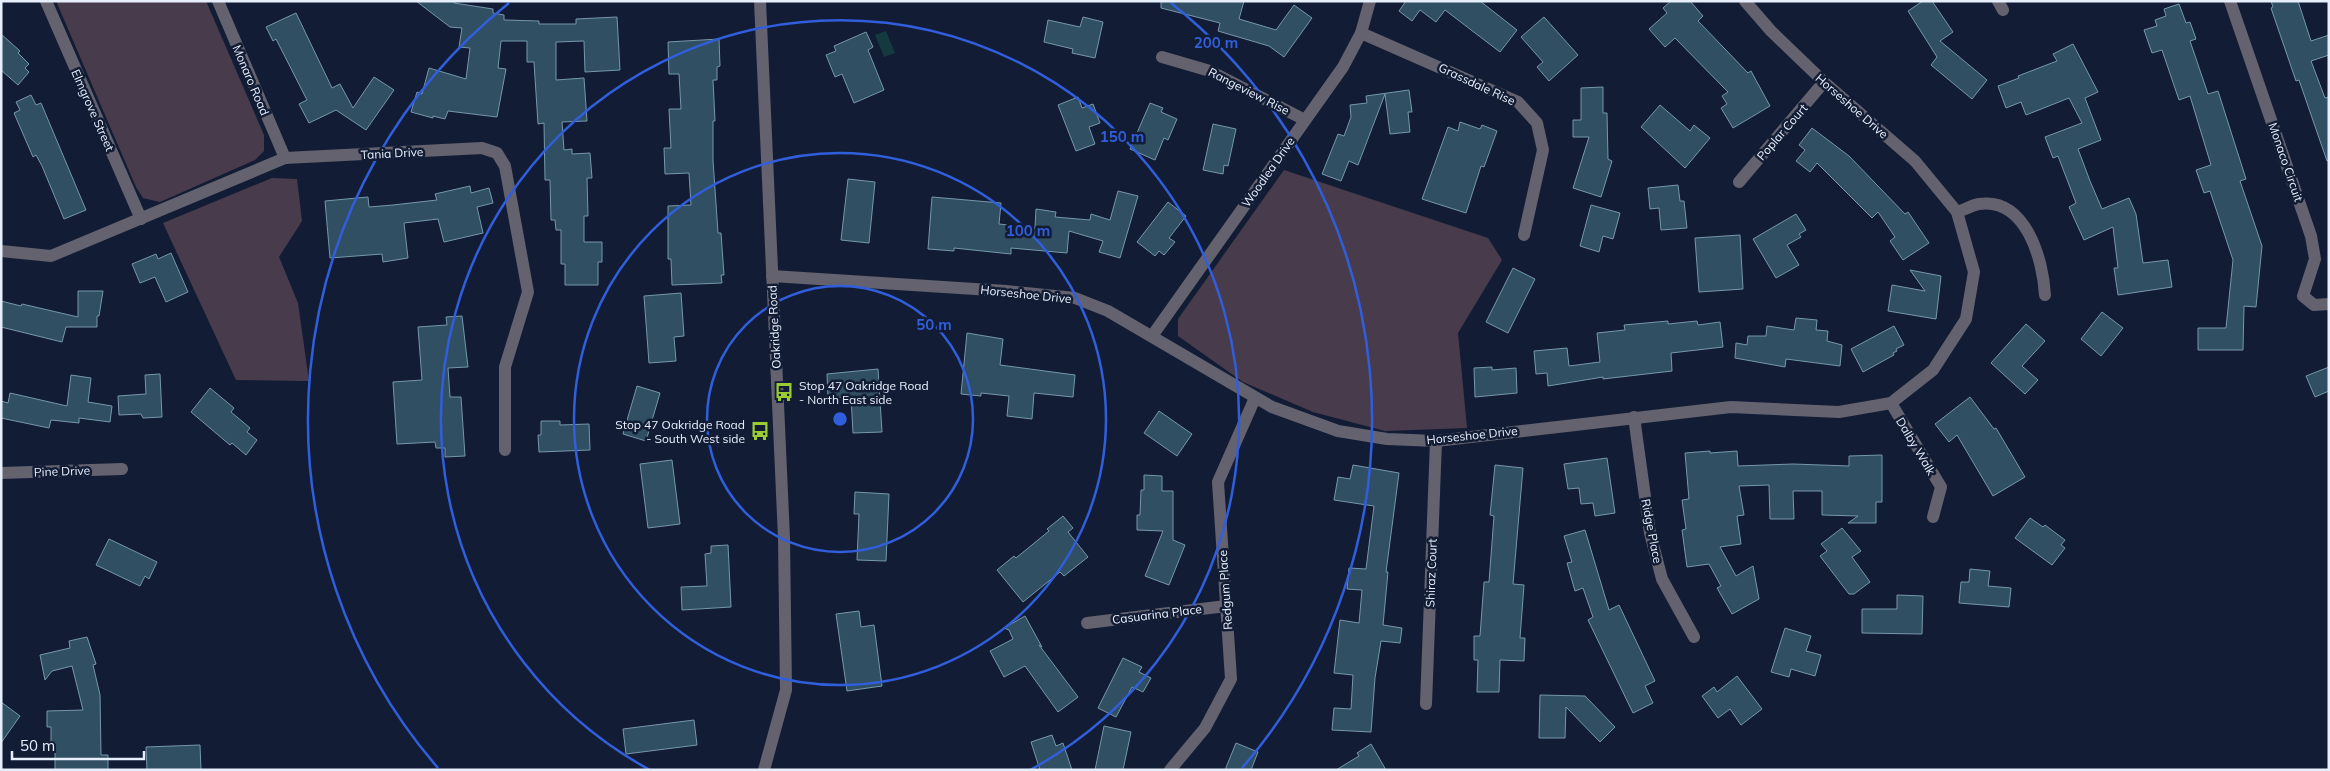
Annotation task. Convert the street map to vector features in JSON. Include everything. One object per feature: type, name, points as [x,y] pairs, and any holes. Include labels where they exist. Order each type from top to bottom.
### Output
[{"type":"street","name":"Elmgrove Street","points":[[46,1],[141,219]]},
{"type":"street","name":"Oakridge Road","points":[[760,1],[784,538],[786,690],[764,770]]},
{"type":"street","name":"Woodlea Drive","points":[[1152,336],[1343,67],[1361,33],[1370,1]]},
{"type":"street","name":"Horseshoe Drive","points":[[772,276],[1006,291],[1075,298],[1108,311],[1255,398],[1338,431],[1387,439],[1436,441],[1731,407],[1839,412],[1891,403],[1933,370],[1966,319],[1974,272],[1957,212],[1915,161],[1824,82],[1771,31],[1744,1]]},
{"type":"street","name":"Monaco Circuit","points":[[2230,1],[2311,236],[2315,259],[2303,296],[2314,305],[2329,304]]},
{"type":"street","name":"Monaro Road","points":[[222,3],[285,158]]},
{"type":"street","name":"Grassdale Rise","points":[[1361,33],[1518,102],[1537,122],[1543,150],[1524,235]]},
{"type":"street","name":"Rangeview Rise","points":[[1162,57],[1210,71],[1305,120]]},
{"type":"street","name":"Poplar Court","points":[[1739,182],[1824,82]]},
{"type":"street","name":"Tania Drive","points":[[1,251],[51,256],[285,158],[482,148],[497,153],[505,166],[528,292],[505,367],[505,450]]},
{"type":"street","points":[[1957,212],[1979,204],[2008,208],[2030,235],[2044,279],[2045,295]]},
{"type":"street","name":"Redgum Place","points":[[1170,770],[1204,728],[1231,679],[1218,482],[1255,398]]},
{"type":"street","name":"Dalby Walk","points":[[1891,403],[1941,487],[1933,517]]},
{"type":"street","name":"Ridge Place","points":[[1634,417],[1650,534],[1662,579],[1694,637]]},
{"type":"street","name":"Shiraz Court","points":[[1426,704],[1436,441]]},
{"type":"street","name":"Pine Drive","points":[[1,473],[122,469]]},
{"type":"street","name":"Casuarina Place","points":[[1087,623],[1226,606]]},
{"type":"shaded area","points":[[56,1],[206,1],[264,135],[264,151],[255,160],[160,202],[143,198],[136,187]]},
{"type":"shaded area","points":[[886,31],[895,53],[884,57],[875,35]]},
{"type":"shaded area","points":[[1284,170],[1488,238],[1502,260],[1458,333],[1467,428],[1385,431],[1313,412],[1243,382],[1178,336],[1178,319]]},
{"type":"shaded area","points":[[272,178],[297,179],[302,221],[279,257],[298,303],[309,381],[236,380],[163,223]]},
{"type":"building","points":[[416,1],[455,1],[454,3],[493,9],[493,13],[504,15],[504,20],[539,21],[539,24],[576,24],[576,19],[617,17],[620,70],[585,72],[584,41],[556,42],[556,80],[584,78],[587,121],[562,122],[564,150],[572,149],[572,154],[590,153],[592,178],[587,178],[588,216],[584,216],[584,242],[602,242],[602,262],[598,262],[598,285],[565,285],[565,264],[561,264],[561,230],[556,230],[555,220],[551,220],[550,180],[545,180],[544,123],[538,124],[534,62],[527,62],[527,41],[501,41],[498,68],[506,69],[497,117],[448,111],[445,119],[411,112],[417,92],[422,94],[429,68],[466,79],[470,48],[459,47],[462,28],[450,27]]},
{"type":"building","points":[[1161,1],[1244,1],[1239,19],[1276,30],[1294,5],[1312,18],[1284,57],[1269,46],[1218,31],[1220,23],[1161,8]]},
{"type":"building","points":[[1406,1],[1480,1],[1517,30],[1500,52],[1445,10],[1436,22],[1420,10],[1412,21],[1399,11]]},
{"type":"building","points":[[1671,1],[1690,1],[1703,16],[1698,21],[1748,73],[1751,71],[1770,106],[1733,128],[1721,108],[1727,104],[1722,96],[1728,92],[1675,38],[1665,47],[1649,29],[1667,13],[1663,8]]},
{"type":"building","points":[[1923,1],[1932,1],[1953,32],[1940,41],[1987,80],[1972,99],[1931,65],[1937,57],[1908,11]]},
{"type":"building","points":[[2271,1],[2298,1],[2311,41],[2329,35],[2329,55],[2311,61],[2325,98],[2329,97],[2329,161],[2327,161],[2299,80],[2296,81],[2271,8],[2273,7]]},
{"type":"building","points":[[2179,4],[2186,23],[2190,22],[2196,39],[2190,41],[2208,94],[2218,91],[2246,179],[2240,181],[2262,246],[2256,307],[2244,306],[2243,350],[2198,350],[2198,328],[2226,328],[2233,260],[2210,191],[2204,193],[2196,170],[2211,165],[2190,96],[2179,100],[2162,50],[2152,53],[2144,30],[2157,26],[2155,20],[2166,16],[2164,9]]},
{"type":"building","points":[[296,13],[332,88],[340,84],[353,108],[374,77],[394,90],[366,130],[336,110],[309,123],[299,104],[307,100],[276,39],[273,41],[266,27]]},
{"type":"building","points":[[1083,17],[1103,22],[1095,58],[1072,53],[1073,49],[1044,42],[1048,20],[1080,27]]},
{"type":"building","points":[[1544,17],[1578,55],[1549,81],[1537,67],[1543,62],[1521,37]]},
{"type":"building","points":[[866,32],[873,47],[868,50],[884,90],[854,103],[842,74],[835,77],[826,55],[836,51],[834,46]]},
{"type":"building","points":[[1,34],[20,51],[18,53],[29,64],[25,68],[29,72],[18,85],[1,70]]},
{"type":"building","points":[[719,39],[720,66],[717,67],[717,80],[713,80],[715,121],[713,121],[713,160],[718,233],[721,233],[724,275],[721,275],[722,283],[672,285],[671,259],[668,259],[668,206],[691,205],[689,173],[665,174],[664,148],[671,148],[669,109],[681,109],[679,74],[669,74],[668,42]]},
{"type":"building","points":[[2073,44],[2098,92],[2085,98],[2101,140],[2078,149],[2090,181],[2102,209],[2129,198],[2136,214],[2143,263],[2168,260],[2172,287],[2118,295],[2114,268],[2118,268],[2113,227],[2084,240],[2069,207],[2076,203],[2058,156],[2053,158],[2045,137],[2082,123],[2069,98],[2026,115],[2021,102],[2006,108],[1998,86],[2057,61],[2053,54]]},
{"type":"building","points":[[1603,87],[1603,113],[1607,113],[1608,159],[1612,161],[1601,197],[1573,188],[1589,137],[1573,137],[1573,120],[1581,120],[1581,88]]},
{"type":"building","points":[[1409,90],[1412,112],[1408,112],[1410,132],[1390,134],[1385,94],[1358,165],[1349,161],[1341,181],[1322,174],[1338,134],[1344,136],[1351,117],[1350,105],[1367,103],[1366,96]]},
{"type":"building","points":[[31,95],[36,105],[41,103],[86,210],[64,219],[42,166],[36,155],[33,157],[14,113],[20,110],[16,102]]},
{"type":"building","points":[[1078,97],[1082,108],[1093,104],[1100,123],[1089,127],[1095,144],[1076,151],[1058,105]]},
{"type":"building","points":[[1150,103],[1163,108],[1161,112],[1177,119],[1168,140],[1164,138],[1155,160],[1130,149]]},
{"type":"building","points":[[1660,105],[1690,131],[1694,125],[1710,138],[1685,168],[1641,127]]},
{"type":"building","points":[[1460,122],[1480,129],[1482,125],[1497,131],[1484,167],[1481,166],[1466,213],[1422,199],[1448,127],[1458,131]]},
{"type":"building","points":[[1213,124],[1236,129],[1228,166],[1224,165],[1223,174],[1203,170]]},
{"type":"building","points":[[1812,128],[1849,156],[1905,214],[1908,212],[1929,243],[1903,260],[1890,241],[1895,237],[1878,212],[1872,218],[1817,163],[1810,172],[1796,161],[1805,150],[1799,145]]},
{"type":"building","points":[[848,179],[875,182],[869,243],[841,240]]},
{"type":"building","points":[[1678,185],[1680,201],[1684,201],[1687,228],[1661,230],[1659,208],[1650,209],[1648,188]]},
{"type":"building","points":[[470,186],[471,193],[489,188],[493,203],[477,207],[483,233],[444,242],[438,219],[404,223],[408,258],[383,262],[382,254],[330,258],[325,201],[368,197],[369,207],[393,205],[437,200],[435,194]]},
{"type":"building","points":[[1118,191],[1138,196],[1120,258],[1099,252],[1103,241],[1069,231],[1067,253],[1011,248],[1011,254],[954,248],[954,251],[928,249],[932,197],[1001,203],[999,224],[1035,228],[1036,209],[1056,212],[1055,217],[1090,220],[1091,214],[1110,220]]},
{"type":"building","points":[[1168,202],[1186,216],[1169,238],[1175,242],[1164,255],[1159,251],[1155,256],[1137,242]]},
{"type":"building","points":[[1591,205],[1620,213],[1613,239],[1603,236],[1599,252],[1580,246]]},
{"type":"building","points":[[1796,214],[1806,230],[1799,234],[1801,237],[1787,245],[1799,265],[1776,278],[1753,239]]},
{"type":"building","points":[[1740,235],[1743,289],[1699,292],[1695,238]]},
{"type":"building","points":[[171,253],[188,292],[166,302],[155,277],[140,283],[132,264],[156,254],[158,259]]},
{"type":"building","points":[[1513,268],[1535,279],[1508,333],[1486,322]]},
{"type":"building","points":[[1910,270],[1941,276],[1936,319],[1888,311],[1892,285],[1925,291]]},
{"type":"building","points":[[78,291],[103,291],[99,316],[97,316],[97,327],[66,327],[62,342],[1,327],[1,301],[78,317]]},
{"type":"building","points":[[681,293],[684,336],[674,337],[676,361],[649,363],[644,296]]},
{"type":"building","points":[[2102,312],[2123,328],[2101,356],[2081,339]]},
{"type":"building","points":[[462,316],[468,367],[448,368],[450,397],[461,397],[465,456],[445,457],[445,448],[436,448],[435,442],[397,444],[393,382],[422,380],[418,327],[447,325],[446,317]]},
{"type":"building","points":[[1796,318],[1817,320],[1816,330],[1828,331],[1827,341],[1842,345],[1840,366],[1786,359],[1785,367],[1735,358],[1736,343],[1747,345],[1748,336],[1766,336],[1767,326],[1794,330]]},
{"type":"building","points":[[1668,321],[1668,324],[1697,321],[1698,325],[1720,322],[1723,347],[1671,353],[1672,371],[1603,379],[1603,377],[1548,386],[1547,373],[1536,374],[1534,351],[1567,348],[1569,366],[1600,362],[1597,333],[1625,330],[1624,325]]},
{"type":"building","points":[[2026,324],[2045,341],[2022,366],[2038,380],[2025,394],[1991,363]]},
{"type":"building","points":[[1894,326],[1904,345],[1896,349],[1897,351],[1893,353],[1894,355],[1863,372],[1851,349]]},
{"type":"building","points":[[967,333],[1003,339],[1000,365],[1075,375],[1073,397],[1034,393],[1032,419],[1007,416],[1009,396],[981,393],[981,396],[961,394]]},
{"type":"building","points":[[1492,367],[1492,370],[1516,368],[1517,393],[1475,397],[1474,368]]},
{"type":"building","points":[[2329,367],[2329,391],[2315,397],[2306,376]]},
{"type":"building","points":[[878,369],[882,432],[853,433],[851,397],[828,398],[827,374]]},
{"type":"building","points":[[160,374],[162,417],[143,418],[141,414],[119,415],[118,396],[146,394],[145,375]]},
{"type":"building","points":[[71,375],[91,378],[88,402],[112,406],[110,422],[79,418],[79,423],[51,420],[49,428],[1,418],[1,401],[8,403],[10,393],[67,406]]},
{"type":"building","points":[[637,386],[660,393],[646,441],[623,434]]},
{"type":"building","points":[[210,388],[234,408],[231,412],[250,428],[247,432],[257,440],[246,455],[232,443],[230,445],[191,412]]},
{"type":"building","points":[[1970,397],[1994,429],[1996,428],[2025,477],[1993,496],[1957,435],[1949,442],[1935,424]]},
{"type":"building","points":[[1159,411],[1192,434],[1177,456],[1144,433]]},
{"type":"building","points":[[541,421],[560,421],[560,425],[589,424],[590,450],[539,452],[538,435],[541,435]]},
{"type":"building","points":[[1710,451],[1710,453],[1737,451],[1738,466],[1793,464],[1849,466],[1849,456],[1882,455],[1882,502],[1876,502],[1876,523],[1848,523],[1858,516],[1822,515],[1822,491],[1793,491],[1794,519],[1770,519],[1769,485],[1739,486],[1744,515],[1737,516],[1741,544],[1720,547],[1736,576],[1753,566],[1759,599],[1732,614],[1717,588],[1721,586],[1709,564],[1687,567],[1682,530],[1686,529],[1682,500],[1689,499],[1685,453]]},
{"type":"building","points":[[1607,458],[1615,513],[1595,516],[1593,503],[1581,504],[1579,488],[1568,489],[1564,464]]},
{"type":"building","points":[[672,460],[680,524],[648,528],[640,464]]},
{"type":"building","points":[[1353,465],[1399,473],[1386,572],[1388,572],[1383,625],[1402,628],[1400,643],[1381,641],[1375,678],[1371,732],[1332,730],[1334,708],[1351,709],[1353,675],[1334,673],[1340,620],[1359,623],[1362,590],[1347,589],[1349,568],[1366,569],[1374,506],[1334,500],[1338,477],[1350,479]]},
{"type":"building","points":[[1495,465],[1523,468],[1513,584],[1524,585],[1520,638],[1525,638],[1524,661],[1500,660],[1499,692],[1477,692],[1478,660],[1474,660],[1474,636],[1480,636],[1484,582],[1489,582],[1494,516],[1490,515]]},
{"type":"building","points":[[1144,475],[1162,476],[1162,491],[1173,491],[1173,540],[1185,545],[1169,585],[1145,576],[1163,531],[1137,530],[1141,490],[1144,490]]},
{"type":"building","points":[[855,492],[889,494],[886,561],[857,560],[859,514],[854,514]]},
{"type":"building","points":[[1063,516],[1073,528],[1068,532],[1088,557],[1064,576],[1060,572],[1023,602],[997,570],[1014,556],[1016,558],[1049,531],[1047,529]]},
{"type":"building","points":[[2030,518],[2043,527],[2045,525],[2065,540],[2061,545],[2065,548],[2052,565],[2015,538]]},
{"type":"building","points":[[1842,528],[1861,551],[1852,557],[1870,582],[1854,594],[1849,594],[1820,556],[1827,551],[1821,544]]},
{"type":"building","points":[[1585,530],[1609,610],[1619,605],[1655,681],[1645,686],[1653,703],[1633,713],[1588,620],[1593,617],[1583,588],[1575,591],[1567,563],[1572,562],[1564,536]]},
{"type":"building","points":[[109,539],[157,562],[149,579],[145,576],[140,586],[96,565]]},
{"type":"building","points":[[728,545],[731,607],[682,610],[681,587],[707,586],[705,554],[711,553],[711,546]]},
{"type":"building","points":[[1970,569],[1990,571],[1988,586],[2011,588],[2009,607],[1959,603],[1961,582],[1969,582]]},
{"type":"building","points":[[1897,595],[1923,596],[1922,634],[1862,633],[1862,609],[1897,609]]},
{"type":"building","points":[[859,611],[861,627],[874,625],[882,686],[847,691],[836,614]]},
{"type":"building","points":[[1025,616],[1042,647],[1039,645],[1078,697],[1058,712],[1025,666],[1004,677],[990,651],[1013,639],[1009,630],[1004,628]]},
{"type":"building","points":[[1785,628],[1811,636],[1806,651],[1821,655],[1815,676],[1791,669],[1789,677],[1771,672]]},
{"type":"building","points":[[87,637],[96,664],[93,665],[100,695],[101,755],[108,755],[108,770],[55,770],[55,752],[51,752],[51,727],[47,727],[47,711],[83,710],[72,666],[52,671],[45,680],[40,655],[70,648],[69,641]]},
{"type":"building","points":[[1123,658],[1142,667],[1139,672],[1151,678],[1143,692],[1132,687],[1116,717],[1098,708]]},
{"type":"building","points":[[1737,676],[1762,709],[1741,725],[1730,709],[1718,718],[1702,696],[1714,687],[1717,692]]},
{"type":"building","points":[[1540,695],[1585,696],[1615,727],[1600,742],[1566,707],[1565,738],[1539,738]]},
{"type":"building","points":[[1,702],[20,716],[1,743]]},
{"type":"building","points":[[694,720],[697,745],[626,754],[623,729]]},
{"type":"building","points":[[1104,726],[1131,732],[1123,770],[1095,770]]},
{"type":"building","points":[[1052,735],[1056,746],[1063,743],[1072,770],[1040,770],[1031,742]]},
{"type":"building","points":[[1236,743],[1258,752],[1251,770],[1225,770]]},
{"type":"building","points":[[1371,744],[1386,770],[1336,770],[1359,756],[1357,753]]},
{"type":"building","points":[[200,745],[201,770],[147,770],[146,747]]},
{"type":"place","name":"Stop 47 Oakridge Road - North East side","points":[[784,392]]},
{"type":"place","name":"Stop 47 Oakridge Road - South West side","points":[[760,431]]}]
